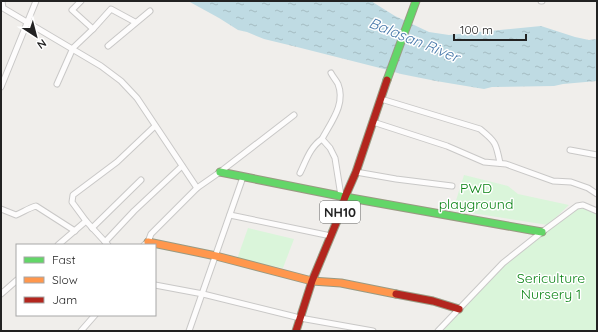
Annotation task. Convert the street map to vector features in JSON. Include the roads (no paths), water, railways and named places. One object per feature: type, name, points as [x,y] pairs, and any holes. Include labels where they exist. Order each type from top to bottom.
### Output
[{"type":"main road","name":"NH10","points":[[296,331],[312,281],[337,221],[343,197],[356,172],[416,1]]},
{"type":"main road","points":[[220,172],[343,197],[542,232]]},
{"type":"main road","points":[[156,245],[216,256],[312,281],[348,284],[427,300],[459,309]]},
{"type":"street","points":[[2,1],[3,8],[73,48],[121,81],[136,98],[156,126],[197,188]]},
{"type":"street","points":[[1,86],[36,1]]},
{"type":"street","points":[[81,1],[72,10],[93,29]]},
{"type":"street","points":[[57,84],[73,48],[111,9],[135,22]]},
{"type":"street","points":[[108,46],[150,11]]},
{"type":"street","points":[[300,173],[309,153],[318,141],[322,139],[339,107],[341,93],[338,83],[331,73]]},
{"type":"street","points":[[382,95],[480,129],[492,138],[496,146],[500,163]]},
{"type":"street","points":[[146,243],[151,234],[197,188],[294,115]]},
{"type":"street","points":[[373,122],[447,146],[484,162],[506,164],[553,180],[575,183],[592,190],[597,194]]},
{"type":"street","points":[[156,126],[117,162],[73,195],[72,202],[86,221],[106,243],[134,211],[182,166]]},
{"type":"street","points":[[322,139],[330,148],[335,158],[343,197]]},
{"type":"street","points":[[570,150],[597,155]]},
{"type":"street","points":[[356,172],[452,186]]},
{"type":"street","points":[[189,331],[243,177]]},
{"type":"street","points":[[92,228],[141,180]]},
{"type":"street","points":[[438,331],[503,263],[575,207],[579,205],[586,206],[597,211]]},
{"type":"street","points":[[1,209],[16,215],[36,206],[75,231]]},
{"type":"street","points":[[230,215],[331,236]]},
{"type":"street","points":[[59,244],[86,221]]},
{"type":"street","points":[[1,294],[16,281]]},
{"type":"street","points":[[156,285],[203,294],[300,318],[373,331]]},
{"type":"street","points":[[81,331],[94,316]]},
{"type":"water","name":"Balasan River","points":[[188,1],[371,1],[395,16],[429,32],[449,35],[541,26],[575,37],[589,40],[597,39],[597,81],[554,86],[492,87],[484,89],[436,81],[401,74],[264,39],[238,30]]},
{"type":"park label","name":"PWD playground","points":[[476,196]]},
{"type":"park label","name":"Sericulture Nursery 1","points":[[551,286]]}]
